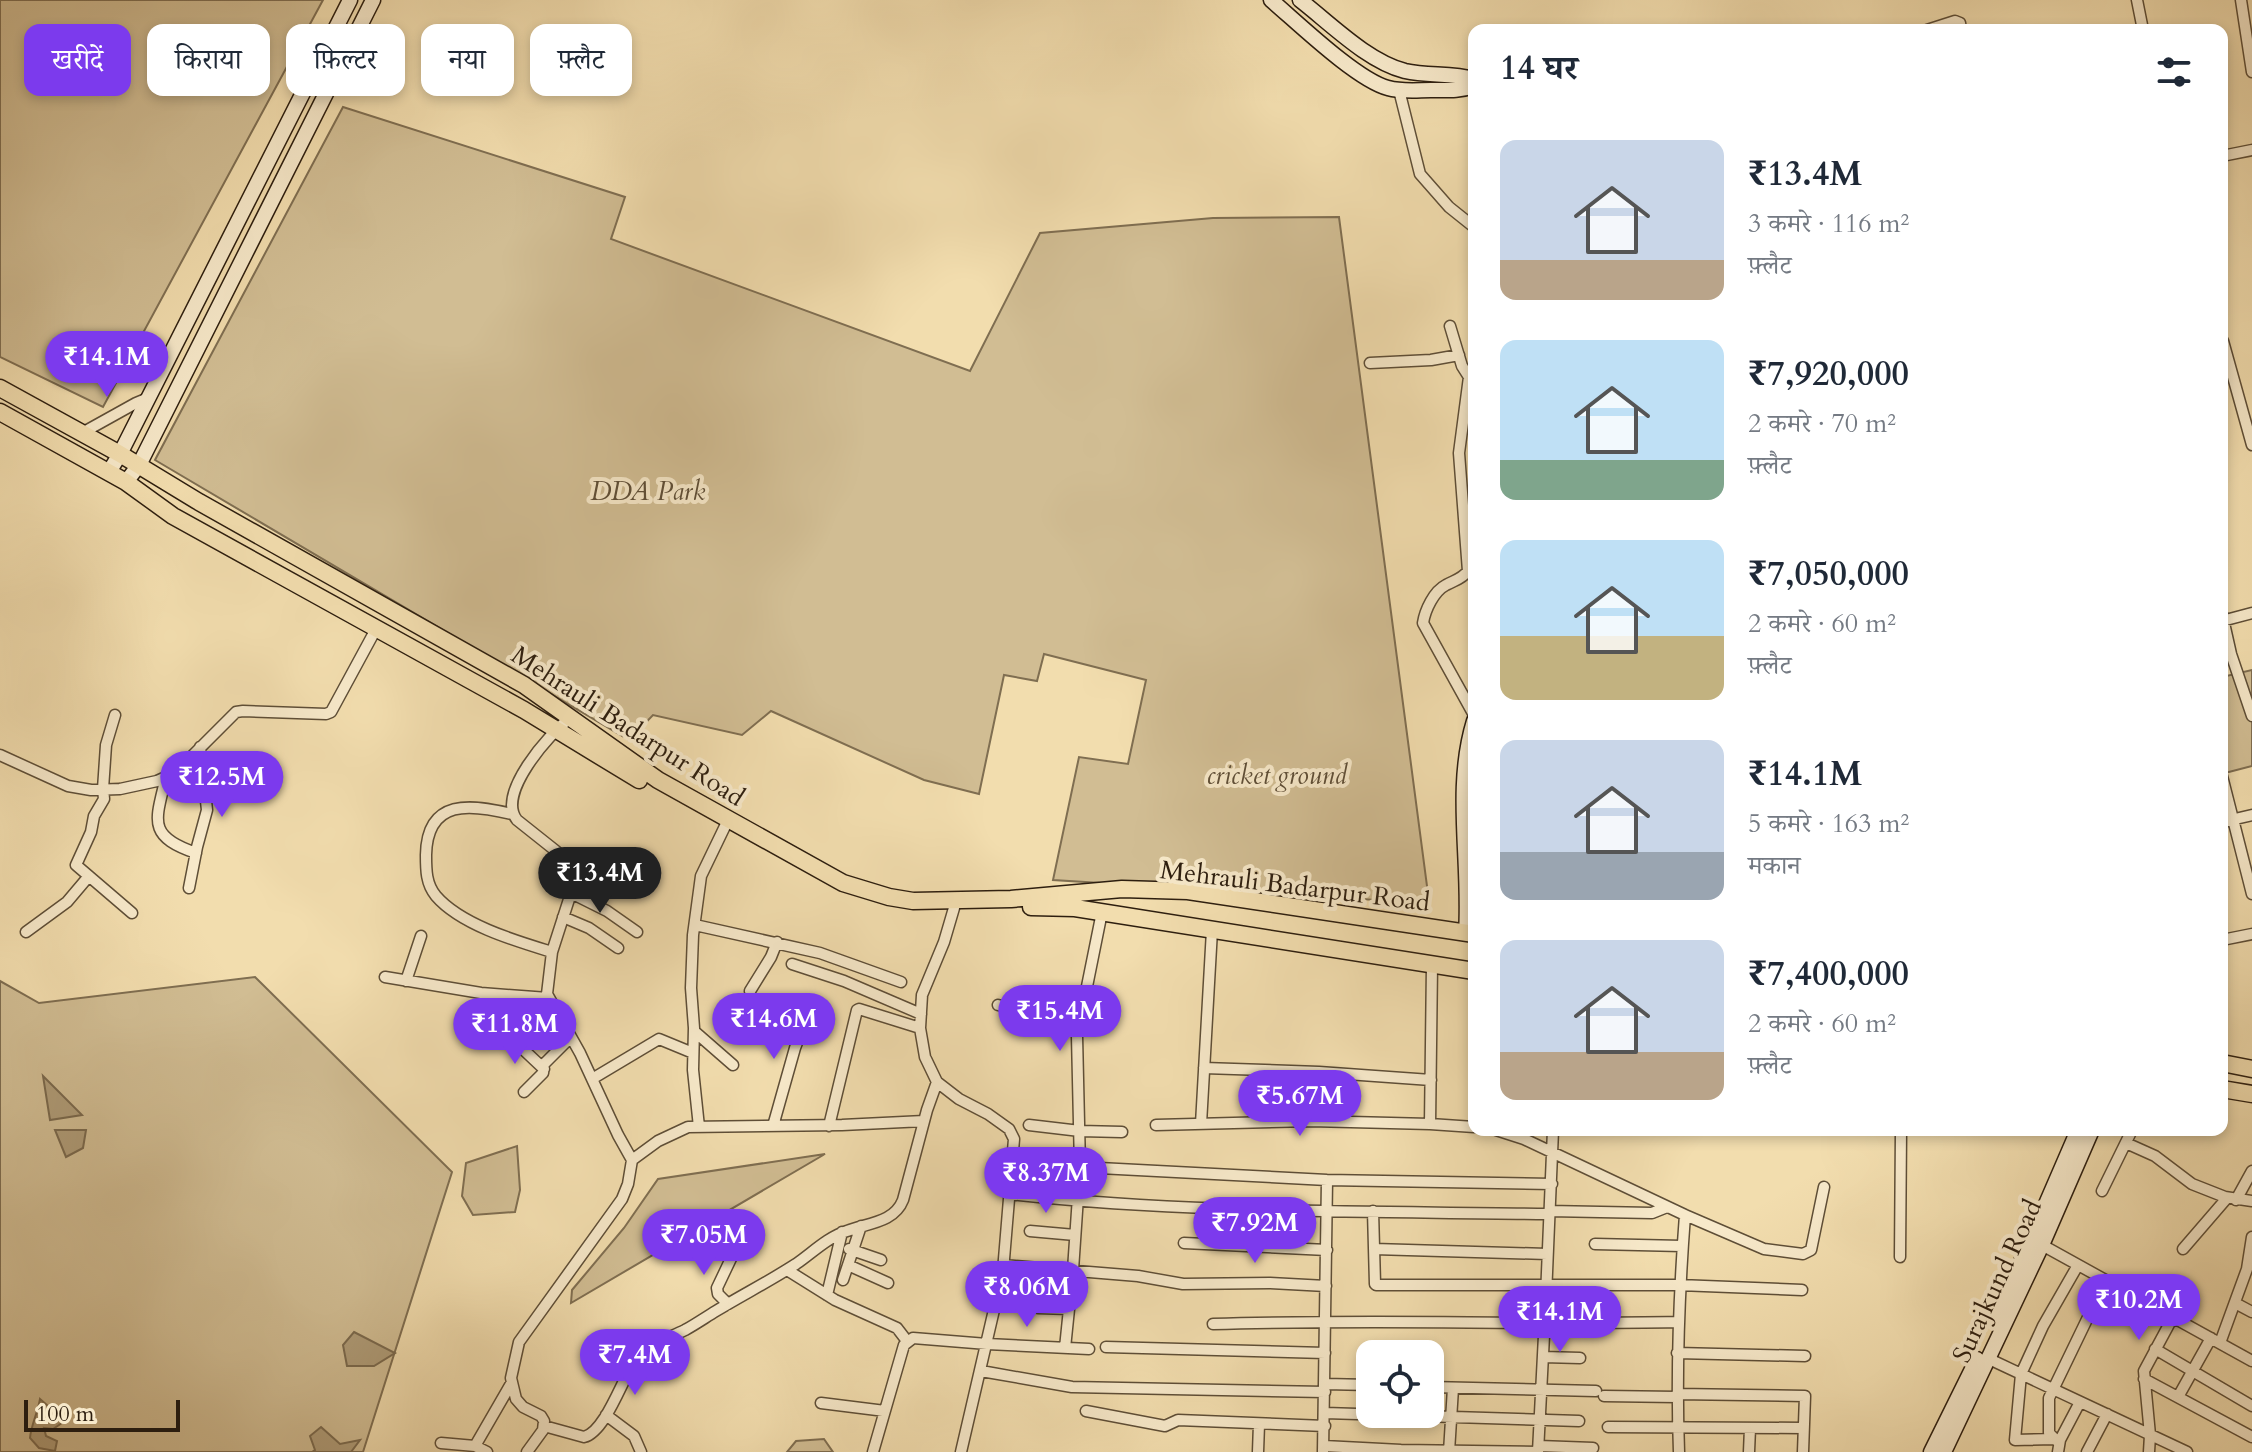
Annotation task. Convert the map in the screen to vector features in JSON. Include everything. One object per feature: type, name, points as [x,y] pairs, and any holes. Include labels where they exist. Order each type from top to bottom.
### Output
[{"type":"main road","points":[[109,472],[350,0]]},
{"type":"main road","points":[[126,482],[139,465],[373,0]]},
{"type":"main road","points":[[1271,0],[1351,67],[1375,83],[1399,90],[1468,87]]},
{"type":"main road","points":[[1300,0],[1383,63],[1413,72],[1468,78]]},
{"type":"main road","name":"Mehrauli Badarpur Road","points":[[0,388],[524,685],[562,724]]},
{"type":"main road","name":"Mehrauli Badarpur Road","points":[[0,412],[126,482],[173,516],[376,629],[524,710],[562,724],[825,885],[860,899],[891,908],[1051,906],[1122,889],[1188,891],[1468,933]]},
{"type":"main road","points":[[1468,751],[1465,767],[1468,896]]},
{"type":"main road","name":"Mehrauli Badarpur Road","points":[[726,825],[832,878],[889,897],[913,901],[1075,901],[1102,912],[1468,970]]},
{"type":"main road","points":[[2228,1064],[2252,1069]]},
{"type":"main road","points":[[2228,1090],[2252,1094]]},
{"type":"main road","name":"Surajkund Road","points":[[1931,1452],[2002,1305],[2075,1136]]},
{"type":"main road","name":"Surajkund Road","points":[[1944,1452],[2042,1245],[2089,1136]]},
{"type":"street","points":[[2137,0],[2142,24]]},
{"type":"street","points":[[2241,0],[2252,72]]},
{"type":"street","points":[[1399,90],[1420,174],[1449,207],[1468,222]]},
{"type":"street","points":[[2228,155],[2252,150]]},
{"type":"street","points":[[1450,326],[1463,369],[1468,376]]},
{"type":"street","points":[[1370,363],[1431,360],[1459,355]]},
{"type":"street","points":[[2228,361],[2252,445]]},
{"type":"street","points":[[1468,385],[1459,453],[1468,571],[1461,579],[1436,593],[1423,623],[1468,707]]},
{"type":"street","points":[[82,433],[148,398]]},
{"type":"street","points":[[2228,617],[2252,613]]},
{"type":"street","points":[[0,755],[81,789],[120,789],[166,777],[181,767],[236,712],[331,712],[376,629]]},
{"type":"street","points":[[2228,642],[2252,716]]},
{"type":"street","points":[[115,715],[106,745],[104,799],[94,816],[91,832],[76,865],[132,913]]},
{"type":"street","points":[[512,814],[516,787],[543,743],[562,724]]},
{"type":"street","points":[[189,888],[207,810],[200,747]]},
{"type":"street","points":[[166,777],[157,816],[158,826],[175,846],[196,853]]},
{"type":"street","points":[[469,1448],[512,1382],[519,1342],[622,1199],[632,1160],[546,989],[552,952],[571,893],[574,877],[571,865],[512,814],[481,806],[465,806],[439,816],[428,835],[427,881],[437,898],[472,922],[552,952]]},
{"type":"street","points":[[2228,821],[2252,815]]},
{"type":"street","points":[[2228,824],[2252,894]]},
{"type":"street","points":[[699,1127],[691,963],[701,876],[726,825]]},
{"type":"street","points":[[26,932],[67,902],[89,876]]},
{"type":"street","points":[[571,893],[607,911],[637,932]]},
{"type":"street","points":[[954,908],[922,995],[920,1028],[925,1057],[937,1082],[959,1099],[988,1114],[1014,1139],[1004,1265],[961,1452]]},
{"type":"street","points":[[1065,1348],[1080,1168],[1077,1043],[1102,912]]},
{"type":"street","points":[[563,917],[589,928],[618,948]]},
{"type":"street","points":[[695,925],[834,957],[901,982]]},
{"type":"street","points":[[1201,1124],[1212,930]]},
{"type":"street","points":[[2228,939],[2252,934]]},
{"type":"street","points":[[406,981],[421,936]]},
{"type":"street","points":[[750,991],[777,942]]},
{"type":"street","points":[[792,964],[844,981],[921,1014]]},
{"type":"street","points":[[1430,1124],[1432,965]]},
{"type":"street","points":[[385,977],[481,993],[548,998]]},
{"type":"street","points":[[998,1005],[1080,1024]]},
{"type":"street","points":[[773,1126],[795,1048],[810,1009]]},
{"type":"street","points":[[829,1126],[857,1010],[920,1028]]},
{"type":"street","points":[[694,1031],[733,1065]]},
{"type":"street","points":[[510,1037],[544,1069]]},
{"type":"street","points":[[524,1092],[543,1073],[544,1064],[571,1037]]},
{"type":"street","points":[[592,1079],[659,1039],[693,1053]]},
{"type":"street","points":[[1204,1068],[1431,1080]]},
{"type":"street","points":[[544,1426],[588,1437],[606,1415],[635,1360],[643,1352],[787,1270],[842,1232],[885,1219],[901,1207],[937,1082]]},
{"type":"street","points":[[632,1160],[671,1134],[688,1127],[829,1126],[924,1121]]},
{"type":"street","points":[[1156,1125],[1264,1121],[1468,1127]]},
{"type":"street","points":[[1029,1125],[1122,1132]]},
{"type":"street","points":[[1527,1136],[1552,1154],[1764,1249],[1803,1254],[1811,1250],[1824,1187]]},
{"type":"street","points":[[1539,1450],[1553,1136]]},
{"type":"street","points":[[1900,1257],[1901,1136]]},
{"type":"street","points":[[2102,1191],[2129,1136]]},
{"type":"street","points":[[2126,1143],[2155,1156],[2192,1184],[2232,1199],[2252,1201]]},
{"type":"street","points":[[1033,1168],[1327,1180],[1552,1184]]},
{"type":"street","points":[[2183,1249],[2232,1199],[2252,1171]]},
{"type":"street","points":[[1327,1180],[1324,1449],[1449,1451],[1593,1448]]},
{"type":"street","points":[[1009,1194],[1076,1201],[1328,1211],[1652,1213],[1667,1207]]},
{"type":"street","points":[[1373,1211],[1376,1285],[1679,1285],[1802,1290]]},
{"type":"street","points":[[1679,1452],[1677,1353],[1685,1215]]},
{"type":"street","points":[[843,1280],[861,1226]]},
{"type":"street","points":[[1030,1231],[1075,1235]]},
{"type":"street","points":[[827,1295],[842,1232]]},
{"type":"street","points":[[2178,1397],[2192,1370],[2216,1341],[2235,1303],[2247,1269],[2252,1237]]},
{"type":"street","points":[[1184,1243],[1327,1250]]},
{"type":"street","points":[[1595,1244],[1682,1246]]},
{"type":"street","points":[[2042,1245],[2252,1361]]},
{"type":"street","points":[[839,1247],[881,1260]]},
{"type":"street","points":[[728,1304],[718,1294],[717,1288],[736,1248]]},
{"type":"street","points":[[1374,1249],[1547,1254]]},
{"type":"street","points":[[848,1265],[888,1283]]},
{"type":"street","points":[[1004,1265],[1138,1276],[1183,1284],[1326,1286]]},
{"type":"street","points":[[2057,1445],[2015,1440],[2021,1374],[2043,1326],[2078,1265]]},
{"type":"street","points":[[787,1270],[827,1295],[897,1328],[907,1341]]},
{"type":"street","points":[[2057,1445],[2049,1433],[2048,1405],[2106,1280]]},
{"type":"street","points":[[2235,1303],[2252,1312]]},
{"type":"street","points":[[1038,1308],[1069,1309]]},
{"type":"street","points":[[2149,1452],[2144,1379],[2147,1362],[2173,1317]]},
{"type":"street","points":[[1213,1324],[1543,1325],[1678,1322]]},
{"type":"street","points":[[873,1452],[904,1345],[913,1338],[1089,1349]]},
{"type":"street","points":[[1106,1347],[1325,1353]]},
{"type":"street","points":[[2155,1349],[2252,1406]]},
{"type":"street","points":[[1677,1353],[1805,1356]]},
{"type":"street","points":[[1543,1357],[1580,1358]]},
{"type":"street","points":[[1987,1358],[2187,1452]]},
{"type":"street","points":[[981,1371],[1072,1387],[1356,1386]]},
{"type":"street","points":[[2144,1379],[2252,1437]]},
{"type":"street","points":[[512,1382],[516,1399],[523,1407],[541,1416],[544,1426],[527,1452]]},
{"type":"street","points":[[1444,1388],[1677,1396],[1805,1396],[1803,1452]]},
{"type":"street","points":[[1449,1451],[1453,1388]]},
{"type":"street","points":[[2057,1445],[2080,1402]]},
{"type":"street","points":[[821,1403],[885,1411]]},
{"type":"street","points":[[1086,1411],[1165,1426],[1178,1420],[1325,1426]]},
{"type":"street","points":[[1325,1413],[1579,1421]]},
{"type":"street","points":[[2087,1452],[2107,1414]]},
{"type":"street","points":[[606,1415],[634,1436],[641,1452]]},
{"type":"street","points":[[1258,1452],[1259,1424]]},
{"type":"street","points":[[1608,1427],[1803,1428]]},
{"type":"street","points":[[1749,1452],[1750,1428]]},
{"type":"street","points":[[441,1443],[487,1452]]},
{"type":"green space","points":[[0,0],[323,0],[310,24],[286,24],[286,68],[103,407],[0,357]]},
{"type":"green space","name":"DDA Park","points":[[343,107],[625,197],[611,239],[970,371],[1040,233],[1213,218],[1339,217],[1427,886],[1425,903],[1053,880],[1079,757],[1128,764],[1146,680],[1044,654],[1037,681],[1004,675],[979,794],[924,780],[771,711],[742,735],[653,715],[629,740],[155,460]]},
{"type":"green space","points":[[2252,670],[2252,766],[2228,772],[2228,676]]},
{"type":"green space","points":[[255,977],[452,1172],[363,1452],[0,1452],[0,981],[39,1003]]},
{"type":"green space","points":[[517,1146],[520,1190],[515,1212],[473,1215],[462,1196],[466,1163]]},
{"type":"green space","points":[[825,1154],[571,1303],[572,1290],[624,1228],[658,1179]]},
{"type":"green space","points":[[824,1439],[833,1452],[787,1452],[796,1441]]},
{"type":"shaded area","points":[[43,1076],[82,1115],[50,1120]]},
{"type":"shaded area","points":[[55,1130],[86,1130],[83,1148],[66,1157]]},
{"type":"shaded area","points":[[354,1332],[395,1353],[374,1366],[347,1366],[343,1345]]},
{"type":"shaded area","points":[[40,1399],[65,1421],[53,1429],[44,1428],[46,1436],[57,1441],[55,1451],[39,1448],[30,1438]]},
{"type":"shaded area","points":[[321,1427],[340,1444],[360,1440],[351,1452],[312,1452],[315,1450],[310,1436]]},
{"type":"park label","name":"cricket ground","points":[[1277,775]]}]
